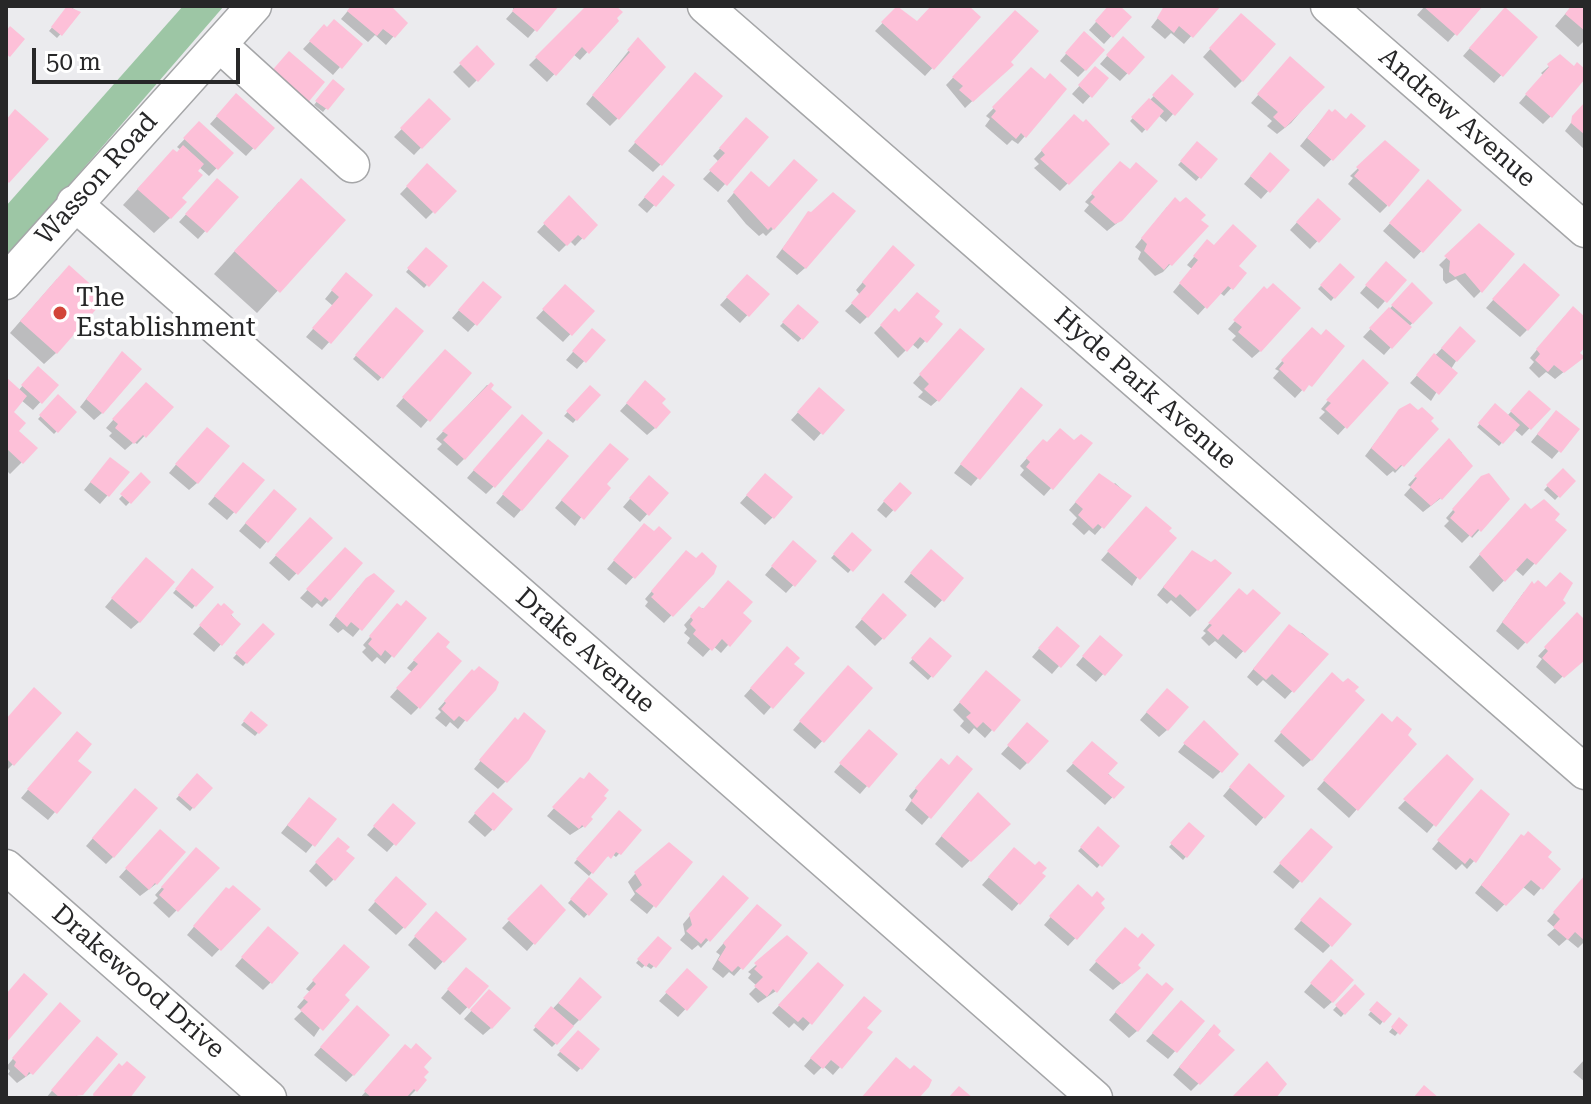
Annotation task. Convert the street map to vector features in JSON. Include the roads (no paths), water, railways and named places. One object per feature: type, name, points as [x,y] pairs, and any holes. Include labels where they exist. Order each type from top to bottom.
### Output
[{"type":"street","name":"Wasson Road","points":[[6,282],[254,6]]},
{"type":"street","name":"Hyde Park Avenue","points":[[705,6],[1585,772]]},
{"type":"street","name":"Andrew Avenue","points":[[1328,6],[1585,230]]},
{"type":"street","points":[[220,45],[352,165]]},
{"type":"street","name":"Drake Avenue","points":[[74,203],[1095,1098]]},
{"type":"street","name":"Drakewood Drive","points":[[6,867],[269,1098]]},
{"type":"place","name":"The Establishment","points":[[60,313]]}]
